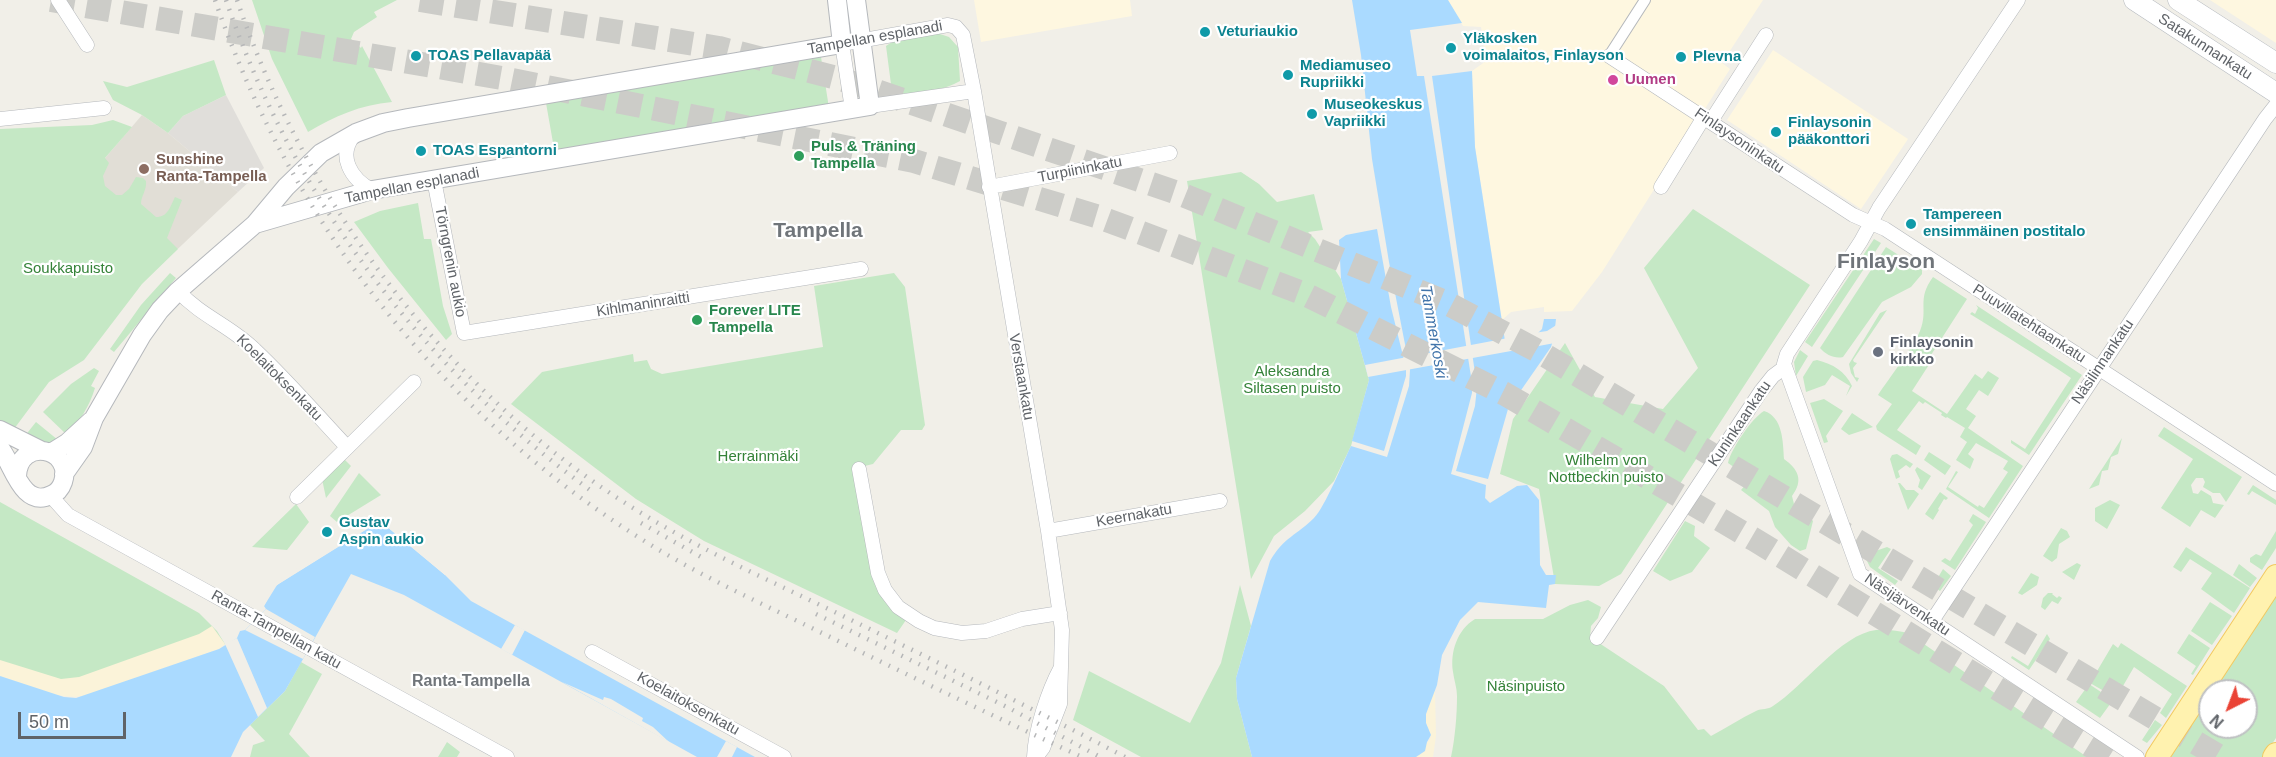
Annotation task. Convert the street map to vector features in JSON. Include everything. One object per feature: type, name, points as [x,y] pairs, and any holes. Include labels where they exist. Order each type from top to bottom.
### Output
[{"type":"main road","name":"Satakunnankatu","points":[[2134,0],[2276,93]]},
{"type":"main road","name":"Satakunnankatu","points":[[2178,0],[2276,63]]},
{"type":"main road","points":[[2157,757],[2276,576]]},
{"type":"street","points":[[58,0],[87,45]]},
{"type":"street","points":[[837,0],[870,106]]},
{"type":"street","points":[[852,109],[851,42],[856,0]]},
{"type":"street","points":[[1609,56],[1645,0]]},
{"type":"street","name":"Kuninkaankatu","points":[[1597,638],[1761,391],[1773,376],[1785,367],[1787,354],[1924,138],[2018,0]]},
{"type":"street","name":"Tampellan esplanadi","points":[[64,474],[83,447],[94,418],[142,335],[160,310],[178,291],[255,224],[286,187],[321,153],[356,133],[383,123],[408,118],[936,26],[956,27],[963,35],[974,90],[852,109],[435,187],[372,190],[255,224]]},
{"type":"street","points":[[1661,187],[1766,35]]},
{"type":"street","name":"Finlaysoninkatu","points":[[1609,56],[1853,215],[1871,223]]},
{"type":"street","name":"Verstaankatu","points":[[974,90],[1048,531],[1063,645],[1062,665],[1053,681],[1034,743],[1035,757]]},
{"type":"street","name":"Näsilinnankatu","points":[[1932,621],[2276,105]]},
{"type":"street","points":[[0,119],[104,108]]},
{"type":"street","points":[[356,133],[346,149],[349,168],[362,185],[372,190]]},
{"type":"street","name":"Turpiininkatu","points":[[989,187],[1170,153]]},
{"type":"street","name":"Törngrenin aukio","points":[[435,187],[464,333],[531,322]]},
{"type":"street","name":"Puuvillatehtaankatu","points":[[1871,223],[1885,229],[2276,484]]},
{"type":"street","name":"Kihlmaninraitti","points":[[531,322],[861,269]]},
{"type":"street","name":"Koelaitoksenkatu","points":[[178,291],[196,309],[236,334],[255,350],[347,447]]},
{"type":"street","name":"Näsijärvenkatu","points":[[1785,367],[1858,571],[1864,578],[2137,757]]},
{"type":"street","points":[[297,497],[414,382]]},
{"type":"street","name":"Tampellan esplanadi","points":[[45,452],[67,443],[94,418]]},
{"type":"street","points":[[0,430],[60,461],[64,474],[62,484],[51,495],[41,498],[31,496],[23,490],[0,448]]},
{"type":"street","points":[[17,476],[18,466],[23,458],[29,454],[45,452]]},
{"type":"street","points":[[859,469],[878,573],[885,590],[898,607],[934,628],[962,633],[981,632],[1022,619],[1060,613]]},
{"type":"street","name":"Ranta-Tampellan katu","points":[[51,495],[69,514],[206,585],[256,618],[507,757]]},
{"type":"street","name":"Keernakatu","points":[[1048,531],[1220,501]]},
{"type":"street","name":"Koelaitoksenkatu","points":[[592,652],[784,757]]},
{"type":"shaded area","points":[[974,0],[1130,0],[1132,16],[981,42]]},
{"type":"shaded area","points":[[1448,0],[1763,0],[1722,63],[1730,69],[1602,272],[1572,311],[1544,312],[1544,307],[1511,312],[1502,320],[1475,147],[1472,71],[1486,61],[1481,27],[1463,26]]},
{"type":"shaded area","points":[[2210,0],[2276,0],[2276,43]]},
{"type":"shaded area","points":[[1773,50],[1908,139],[1861,209],[1727,120]]},
{"type":"shaded area","points":[[226,95],[264,168],[238,192],[168,133],[183,116]]},
{"type":"shaded area","points":[[142,115],[168,133],[238,192],[165,261],[88,178]]},
{"type":"green space","points":[[252,0],[397,0],[374,12],[377,17],[354,32],[351,39],[361,48],[362,46],[392,102],[348,112],[308,132],[272,59]]},
{"type":"green space","points":[[937,33],[949,37],[958,47],[960,81],[945,88],[927,92],[909,94],[892,92],[886,46],[892,42]]},
{"type":"green space","points":[[821,57],[829,108],[555,154],[546,103]]},
{"type":"green space","points":[[214,60],[226,95],[183,116],[168,133],[142,115],[113,100],[103,81],[127,87]]},
{"type":"green space","name":"Soukkapuisto","points":[[113,120],[132,127],[105,158],[109,163],[103,176],[105,186],[116,195],[122,195],[129,189],[136,177],[143,178],[146,184],[141,204],[156,217],[166,213],[175,197],[182,200],[167,238],[178,249],[142,284],[84,360],[49,382],[14,429],[0,422],[0,129],[92,125]]},
{"type":"green space","name":"Aleksandra Siltasen puisto","points":[[1241,172],[1259,184],[1277,202],[1314,194],[1323,230],[1308,232],[1341,279],[1369,380],[1351,446],[1334,481],[1305,511],[1274,536],[1251,579],[1187,181]]},
{"type":"green space","points":[[418,203],[424,239],[431,239],[443,306],[452,334],[446,340],[354,222],[380,211]]},
{"type":"green space","name":"Wilhelm von Nottbeckin puisto","points":[[1693,209],[1810,285],[1621,574],[1599,586],[1555,584],[1539,489],[1500,474],[1513,419],[1565,343],[1595,397],[1663,409],[1698,368],[1644,268]]},
{"type":"green space","points":[[1874,239],[1881,243],[1812,347],[1805,342]]},
{"type":"green space","points":[[1886,247],[1922,270],[1922,274],[1911,287],[1882,302],[1843,357],[1828,354],[1820,348]]},
{"type":"green space","points":[[170,273],[176,278],[114,352],[110,349],[141,305]]},
{"type":"green space","name":"Herrainmäki","points":[[894,273],[905,287],[925,425],[922,430],[901,430],[873,464],[856,468],[869,542],[906,620],[897,633],[704,541],[636,499],[511,404],[542,372],[633,354],[634,362],[647,360],[651,369],[662,374],[823,347],[814,286]]},
{"type":"green space","points":[[1933,277],[1967,299],[1931,355],[1934,357],[1912,391],[1947,414],[1975,374],[1982,379],[1988,371],[1999,378],[1988,396],[1979,390],[1966,409],[1976,416],[1968,428],[2023,466],[1989,518],[1946,489],[1956,471],[1958,472],[1948,487],[1978,507],[1979,505],[1984,508],[2008,472],[2003,469],[2008,461],[1976,443],[1968,454],[1974,459],[1970,469],[1956,460],[1967,442],[1960,437],[1965,428],[1941,415],[1942,413],[1925,402],[1923,404],[1919,401],[1897,430],[1921,446],[1916,455],[1877,430],[1876,426],[1892,404],[1878,395],[1920,331],[1925,292]]},
{"type":"green space","points":[[1976,305],[2082,375],[2029,455],[2011,443],[2011,440],[2025,449],[2071,378],[1970,314],[1972,312],[1975,314],[1978,308]]},
{"type":"green space","points":[[1887,310],[1853,360],[1857,363],[1853,368],[1855,377],[1859,378],[1857,382],[1851,373],[1849,364],[1880,313]]},
{"type":"green space","points":[[1800,350],[1808,356],[1796,376],[1794,362]]},
{"type":"green space","points":[[1817,360],[1833,366],[1846,376],[1852,386],[1846,396],[1850,386],[1832,375],[1825,385],[1806,392],[1803,377],[1813,361]]},
{"type":"green space","points":[[94,368],[99,371],[91,386],[95,388],[93,395],[84,413],[67,435],[43,412],[71,384]]},
{"type":"green space","points":[[1824,399],[1843,411],[1826,436],[1828,442],[1824,443],[1810,403]]},
{"type":"green space","points":[[1764,411],[1770,414],[1778,424],[1784,459],[1798,475],[1798,485],[1792,496],[1795,508],[1807,514],[1813,521],[1806,549],[1800,551],[1791,545],[1775,527],[1769,511],[1741,490],[1749,481],[1728,463],[1743,434]]},
{"type":"green space","points":[[1852,413],[1873,427],[1849,435],[1841,429]]},
{"type":"green space","points":[[36,422],[58,440],[41,442],[24,437]]},
{"type":"green space","points":[[2164,427],[2242,477],[2226,502],[2220,493],[2213,493],[2203,487],[2205,482],[2203,478],[2196,478],[2191,485],[2193,493],[2198,494],[2201,490],[2211,496],[2213,503],[2224,505],[2215,518],[2201,510],[2190,527],[2161,508],[2193,459],[2158,436]]},
{"type":"green space","points":[[2122,438],[2118,454],[2111,457],[2108,470],[2102,471],[2099,485],[2089,489]]},
{"type":"green space","points":[[1929,452],[1951,466],[1945,475],[1924,460]]},
{"type":"green space","points":[[1897,454],[1913,464],[1910,468],[1906,465],[1898,471],[1900,477],[1896,479],[1890,459],[1892,455]]},
{"type":"green space","points":[[343,458],[351,466],[326,498],[322,479]]},
{"type":"green space","points":[[1917,467],[1931,476],[1922,490],[1918,487],[1920,480],[1915,470]]},
{"type":"green space","points":[[359,473],[381,495],[337,522],[330,516]]},
{"type":"green space","points":[[1898,483],[1906,490],[1914,490],[1919,494],[1908,510]]},
{"type":"green space","points":[[2253,485],[2276,500],[2276,505],[2252,491],[2249,495],[2247,494]]},
{"type":"green space","points":[[1940,492],[1948,498],[1944,499],[1933,520],[1925,514]]},
{"type":"green space","points":[[2110,500],[2120,505],[2107,529],[2095,521],[2095,508]]},
{"type":"green space","points":[[0,502],[199,613],[217,631],[225,644],[98,690],[0,676]]},
{"type":"green space","points":[[296,504],[309,522],[287,550],[252,547]]},
{"type":"green space","points":[[1973,514],[1986,522],[1955,570],[1941,561],[1945,558],[1950,561],[1973,525],[1969,521]]},
{"type":"green space","points":[[1685,521],[1695,526],[1694,536],[1710,548],[1692,572],[1670,581],[1653,571]]},
{"type":"green space","points":[[2061,528],[2067,531],[2070,537],[2059,544],[2057,558],[2052,562],[2043,556]]},
{"type":"green space","points":[[2276,531],[2276,548],[2262,570],[2250,562],[2250,558],[2256,554],[2261,556]]},
{"type":"green space","points":[[1887,547],[1891,549],[1878,568],[1898,581],[1895,585],[1870,567],[1864,555]]},
{"type":"green space","points":[[2186,547],[2250,588],[2234,613],[2201,589],[2212,573],[2190,559],[2181,572],[2173,567]]},
{"type":"green space","points":[[2077,563],[2081,565],[2074,580],[2062,572]]},
{"type":"green space","points":[[2239,564],[2257,578],[2250,587],[2233,575]]},
{"type":"green space","points":[[1943,569],[1951,576],[1940,591],[1933,586]]},
{"type":"green space","points":[[2031,573],[2039,577],[2037,585],[2022,595],[2018,593]]},
{"type":"green space","points":[[1240,585],[1251,626],[1236,678],[1237,699],[1252,757],[1141,757],[1073,720],[1089,671],[1190,723],[1221,663]]},
{"type":"green space","points":[[2276,591],[2276,738],[2263,757],[2167,757],[2198,710],[2198,739],[2258,739],[2258,679],[2219,679]]},
{"type":"green space","points":[[2048,593],[2062,598],[2058,604],[2052,601],[2045,610],[2041,607],[2043,598]]},
{"type":"green space","name":"Näsinpuisto","points":[[1588,600],[1601,607],[1598,618],[1591,626],[1590,637],[1664,686],[1698,730],[1704,729],[1711,736],[1756,711],[1773,706],[1849,641],[1876,630],[1889,630],[1908,633],[2087,757],[1451,757],[1457,703],[1452,664],[1456,642],[1464,629],[1475,619],[1543,619],[1570,605]]},
{"type":"green space","points":[[2210,602],[2232,616],[2212,645],[2191,631]]},
{"type":"green space","points":[[2047,634],[2050,639],[2029,670],[2011,658],[2012,656],[2028,666]]},
{"type":"green space","points":[[2189,634],[2210,648],[2193,675],[2191,674],[2196,666],[2177,653]]},
{"type":"green space","points":[[2121,643],[2187,686],[2166,718],[2160,713],[2172,694],[2134,667],[2116,698],[2090,683],[2113,644],[2118,648]]},
{"type":"green space","points":[[301,662],[322,674],[289,734],[310,757],[250,757],[253,745],[265,741],[250,725],[285,691]]},
{"type":"green space","points":[[2089,684],[2113,700],[2100,718],[2076,702]]},
{"type":"green space","points":[[2155,720],[2162,725],[2147,743],[2142,740]]},
{"type":"green space","points":[[447,742],[460,752],[457,757],[438,757]]},
{"type":"sand","points":[[212,626],[225,644],[219,649],[88,695],[77,697],[55,694],[0,676],[0,660],[61,679],[79,677],[199,634]]},
{"type":"sand","points":[[1435,690],[1436,736],[1433,757],[1416,757],[1430,739],[1426,714]]},
{"type":"water","name":"Tammerkoski","points":[[1352,0],[1448,0],[1462,23],[1410,30],[1417,76],[1424,76],[1472,383],[1472,393],[1451,474],[1486,485],[1485,498],[1490,503],[1517,486],[1527,485],[1539,500],[1540,565],[1546,575],[1556,575],[1555,584],[1549,585],[1546,608],[1478,602],[1460,620],[1442,655],[1437,685],[1426,714],[1426,723],[1431,735],[1425,751],[1416,757],[1252,757],[1237,699],[1236,678],[1270,561],[1280,547],[1314,518],[1328,495],[1351,446],[1387,457],[1409,386],[1410,370],[1372,159],[1361,55]]},
{"type":"water","points":[[1472,71],[1475,147],[1505,341],[1516,350],[1522,349],[1542,329],[1544,319],[1556,319],[1551,347],[1508,409],[1488,479],[1456,471],[1475,406],[1477,387],[1432,76]]},
{"type":"water","points":[[1377,229],[1391,307],[1406,368],[1406,376],[1384,451],[1352,441],[1369,380],[1341,279],[1339,240],[1346,235]]},
{"type":"water","points":[[385,525],[445,575],[471,601],[755,757],[697,757],[404,595],[351,574],[285,691],[243,732],[231,757],[0,757],[0,676],[64,697],[76,698],[219,649],[237,638],[240,631],[245,630],[266,609],[264,606],[277,585],[372,526]]},
{"type":"pier","points":[[1558,324],[1555,343],[1368,377],[1365,365],[1508,338],[1512,344],[1521,346],[1534,333],[1547,331]]},
{"type":"pier","points":[[378,521],[387,523],[447,573],[445,575],[385,525],[379,524],[371,526],[280,583],[273,588],[264,606],[262,604],[275,582],[370,523]]},
{"type":"pier","points":[[266,609],[315,637],[303,659],[245,630]]},
{"type":"pier","points":[[515,625],[525,630],[512,655],[501,649]]},
{"type":"pier","points":[[237,638],[267,708],[258,717],[225,644]]},
{"type":"pier","points":[[562,682],[603,700],[604,697],[611,699],[643,718],[642,721],[653,727],[669,742]]},
{"type":"pier","points":[[726,741],[737,747],[732,757],[717,757]]},
{"type":"tunnel","points":[[51,0],[502,78],[914,161],[1096,216],[1305,294],[1505,394],[1755,540],[2109,757]]},
{"type":"tunnel","points":[[420,0],[719,48],[841,79],[1178,193],[1445,302],[1536,350],[2220,757]]},
{"type":"railway","points":[[215,0],[248,83],[287,162],[332,237],[384,308],[441,374],[504,436],[572,492],[646,542],[689,567],[1082,757]]},
{"type":"railway","points":[[226,0],[254,73],[288,143],[326,209],[370,273],[419,333],[472,390],[529,442],[590,490]]},
{"type":"railway","points":[[237,0],[268,80],[306,156],[350,230],[401,299],[457,364],[519,423],[586,477],[681,536],[1125,757]]},
{"type":"railway","points":[[641,523],[703,558]]},
{"type":"railway","points":[[816,614],[1007,707],[1100,757]]},
{"type":"place","name":"Veturiaukio","points":[[1205,32]]},
{"type":"place","name":"Yläkosken voimalaitos, Finlayson","points":[[1451,48]]},
{"type":"place","name":"TOAS Pellavapää","points":[[416,56]]},
{"type":"place","name":"Plevna","points":[[1681,57]]},
{"type":"place","name":"Mediamuseo Rupriikki","points":[[1288,75]]},
{"type":"place","name":"Uumen","points":[[1613,80]]},
{"type":"place","name":"Museokeskus Vapriikki","points":[[1312,114]]},
{"type":"place","name":"Finlaysonin pääkonttori","points":[[1776,132]]},
{"type":"place","name":"TOAS Espantorni","points":[[421,151]]},
{"type":"place","name":"Puls & Träning Tampella","points":[[799,156]]},
{"type":"place","name":"Sunshine Ranta-Tampella","points":[[144,169]]},
{"type":"place","name":"Tampereen ensimmäinen postitalo","points":[[1911,224]]},
{"type":"place","name":"Forever LITE Tampella","points":[[697,320]]},
{"type":"place","name":"Finlaysonin kirkko","points":[[1878,352]]},
{"type":"place","name":"Gustav Aspin aukio","points":[[327,532]]},
{"type":"district","name":"Tampella","points":[[818,231]]},
{"type":"district","name":"Finlayson","points":[[1886,262]]},
{"type":"district","name":"Ranta-Tampella","points":[[471,682]]}]
